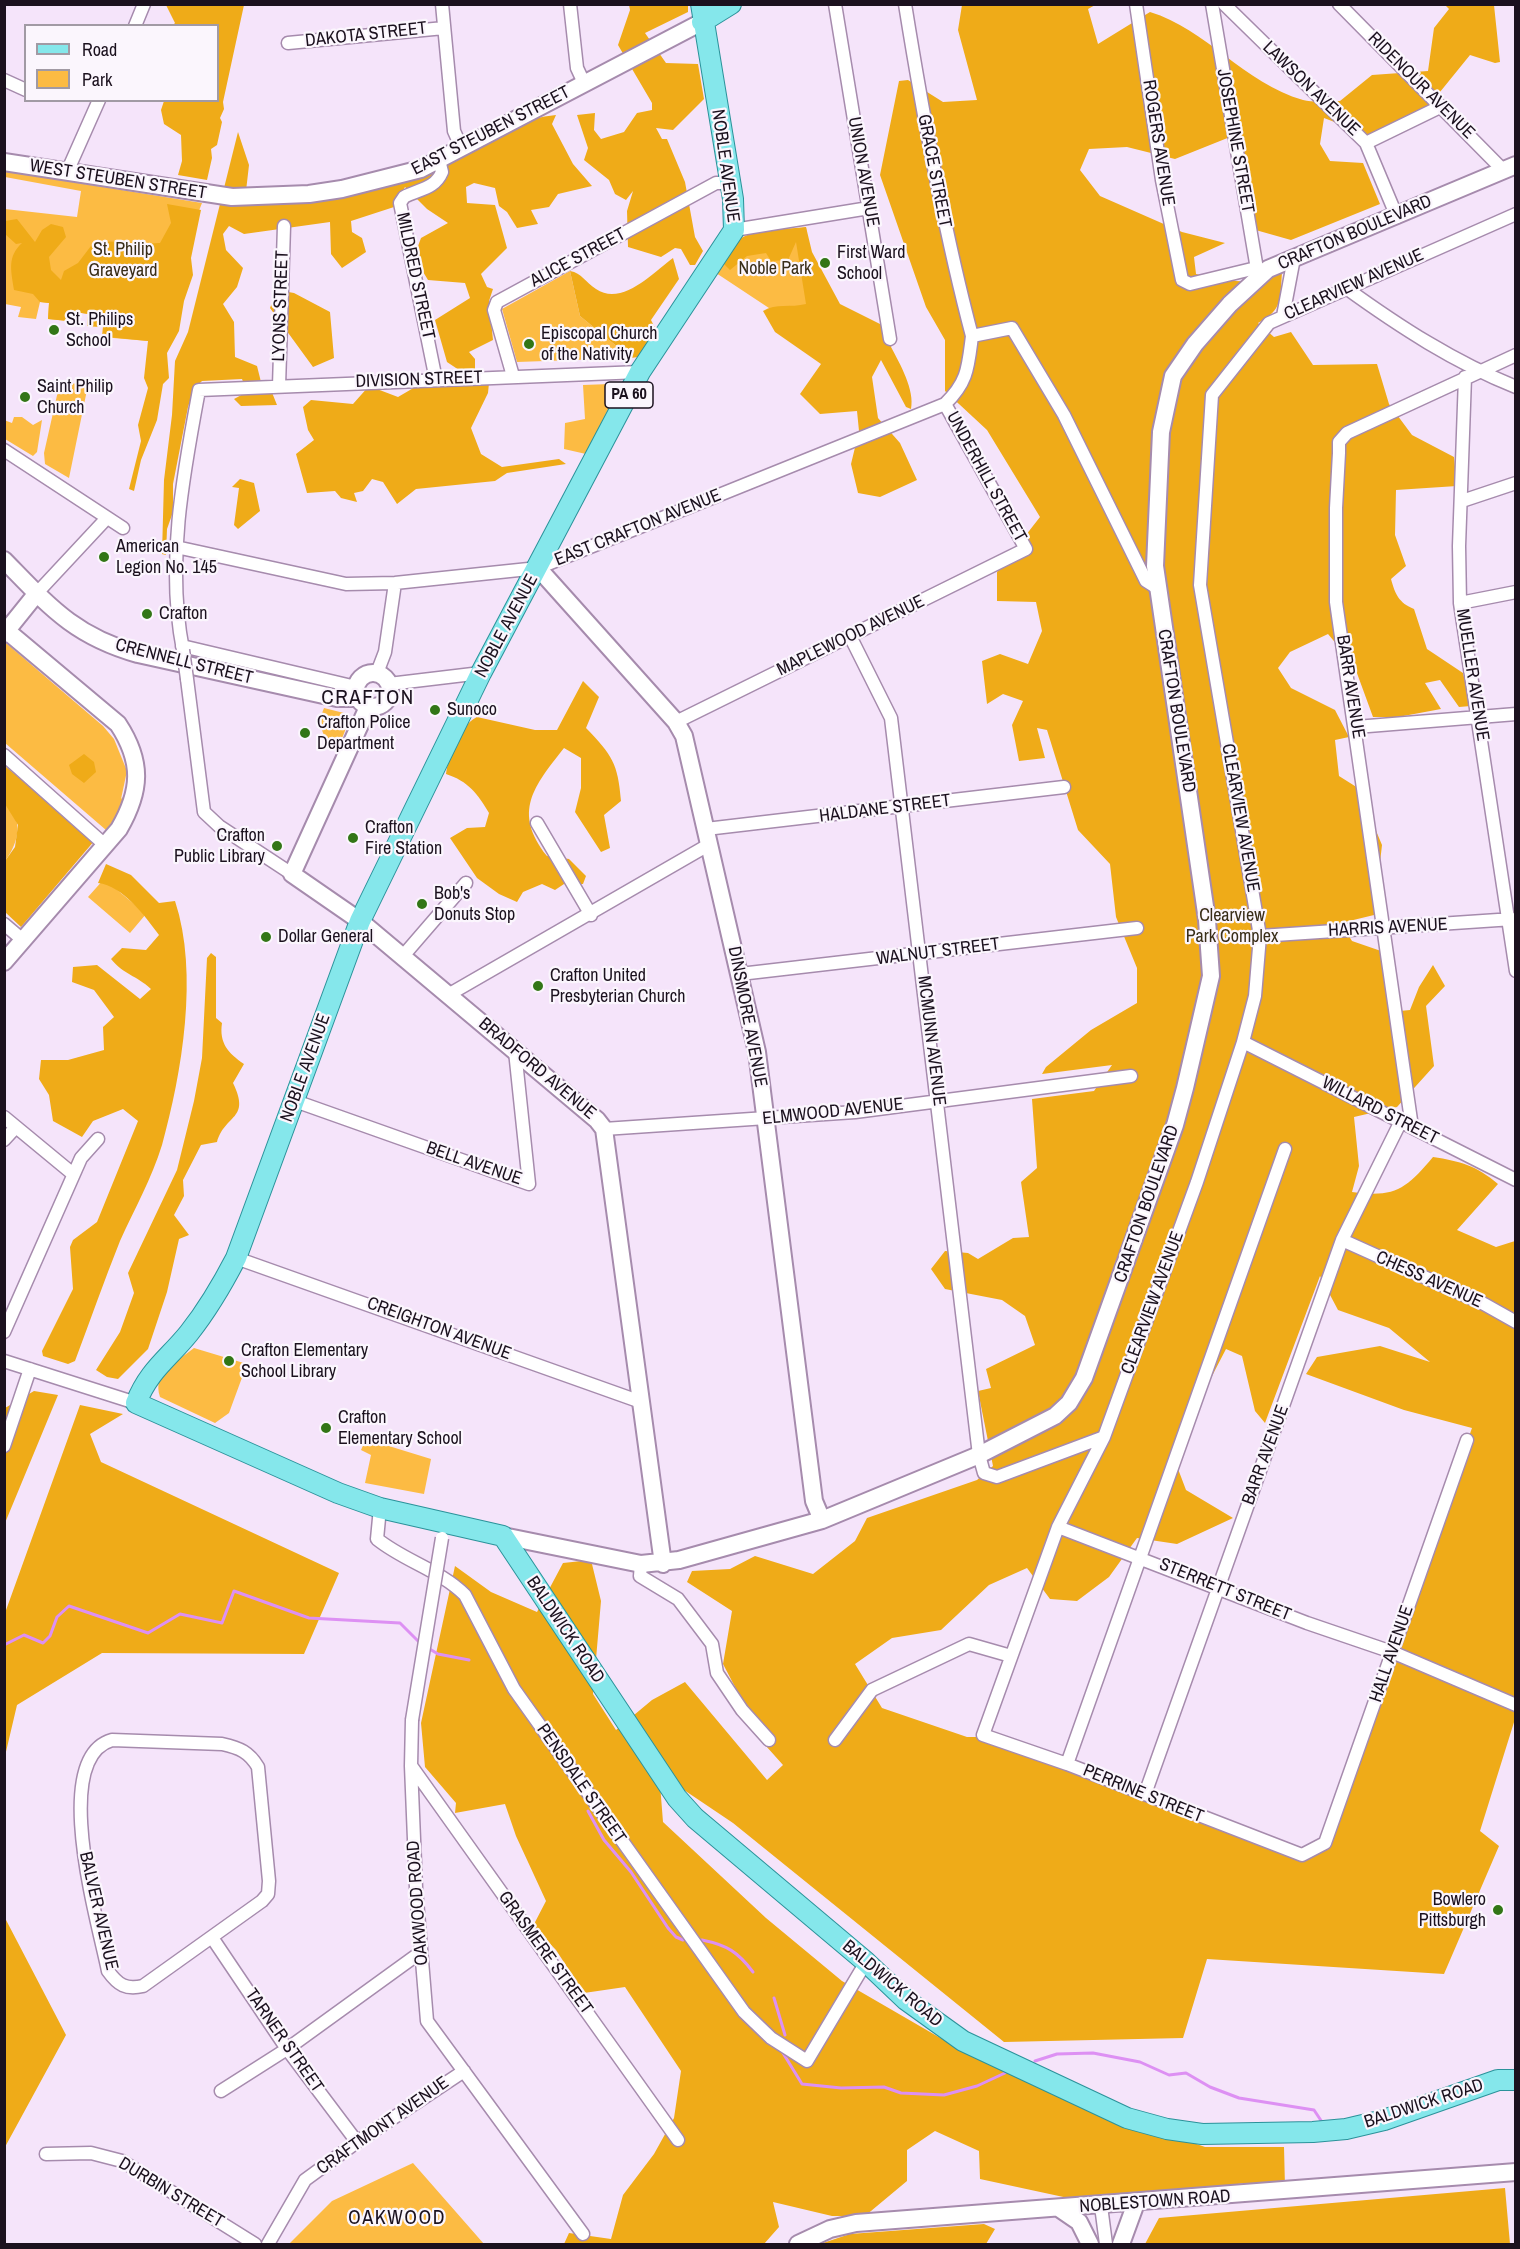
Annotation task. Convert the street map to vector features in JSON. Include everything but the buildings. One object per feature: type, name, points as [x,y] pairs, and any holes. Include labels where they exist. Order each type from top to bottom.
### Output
[{"type":"main road","name":"EAST STEUBEN STREET","points":[[232,197],[309,194],[342,189],[387,180],[439,160],[584,83],[701,13],[730,4]]},
{"type":"main road","name":"NOBLE AVENUE","points":[[136,1403],[144,1382],[188,1334],[217,1296],[236,1258],[360,921],[481,673],[640,372],[734,230],[730,183],[701,13]]},
{"type":"main road","name":"WEST STEUBEN STREET","points":[[4,162],[232,197]]},
{"type":"main road","name":"CRAFTON BOULEVARD","points":[[502,1536],[641,1564],[663,1564],[822,1520],[979,1455],[1044,1423],[1069,1403],[1084,1378],[1175,1125],[1210,976],[1208,920],[1157,588],[1156,513],[1161,432],[1167,393],[1173,376],[1195,344],[1257,272],[1397,217],[1509,167]]},
{"type":"main road","name":"CRENNELL STREET","points":[[4,560],[61,617],[79,630],[128,651],[337,698],[360,697]]},
{"type":"main road","name":"DINSMORE AVENUE","points":[[538,568],[676,722],[684,736],[757,1052],[814,1501],[822,1520]]},
{"type":"main road","points":[[4,962],[122,824],[135,796],[134,757],[129,741],[118,724],[5,631],[37,593]]},
{"type":"main road","points":[[292,874],[360,697],[366,674],[383,678],[390,696],[387,701],[377,707],[360,697]]},
{"type":"main road","name":"BRADFORD AVENUE","points":[[292,874],[360,921],[403,956],[604,1129],[663,1564]]},
{"type":"main road","points":[[136,1403],[338,1492],[380,1508],[444,1531],[502,1536]]},
{"type":"main road","name":"BALDWICK ROAD","points":[[502,1536],[677,1798],[695,1818],[866,1962],[906,2000],[963,2041],[1127,2118],[1167,2129],[1202,2134],[1313,2132],[1346,2129],[1384,2120],[1498,2079],[1515,2080]]},
{"type":"main road","name":"NOBLESTOWN ROAD","points":[[798,2244],[830,2229],[856,2223],[1101,2206],[1515,2172]]},
{"type":"main road","points":[[1121,2244],[1136,2203]]},
{"type":"main road","points":[[1060,2209],[1079,2222],[1090,2244]]},
{"type":"street","points":[[136,24],[144,4]]},
{"type":"street","points":[[442,4],[454,131],[462,149]]},
{"type":"street","points":[[570,4],[577,68],[584,83]]},
{"type":"street","name":"UNION AVENUE","points":[[835,4],[890,339]]},
{"type":"street","name":"GRACE STREET","points":[[905,4],[928,149],[950,252],[972,336]]},
{"type":"street","name":"ROGERS AVENUE","points":[[1136,4],[1162,180],[1182,280],[1190,284],[1257,272]]},
{"type":"street","name":"JOSEPHINE STREET","points":[[1212,4],[1257,272]]},
{"type":"street","name":"LAWSON AVENUE","points":[[1224,4],[1366,143],[1397,217]]},
{"type":"street","name":"RIDENOUR AVENUE","points":[[1338,4],[1442,106],[1509,167]]},
{"type":"street","name":"DAKOTA STREET","points":[[288,43],[444,28]]},
{"type":"street","points":[[4,80],[24,89]]},
{"type":"street","points":[[67,172],[98,102]]},
{"type":"street","points":[[1366,143],[1442,106]]},
{"type":"street","name":"MILDRED STREET","points":[[436,380],[400,203],[404,197],[429,187],[438,180],[442,172],[439,160]]},
{"type":"street","name":"ALICE STREET","points":[[513,376],[494,310],[497,302],[716,183],[730,183]]},
{"type":"street","points":[[734,230],[869,208]]},
{"type":"street","name":"CLEARVIEW AVENUE","points":[[983,1735],[1058,1527],[1104,1437],[1197,1182],[1244,1042],[1255,996],[1260,936],[1200,571],[1212,395],[1269,323],[1515,214]]},
{"type":"street","name":"LYONS STREET","points":[[279,386],[284,226]]},
{"type":"street","points":[[1283,315],[1294,258]]},
{"type":"street","points":[[1346,288],[1408,332],[1478,372],[1515,387]]},
{"type":"street","points":[[945,404],[960,390],[968,371],[972,336],[1012,328],[1064,416],[1146,581],[1157,588]]},
{"type":"street","name":"BARR AVENUE","points":[[1145,1794],[1342,1240],[1406,1124],[1384,929],[1336,602],[1335,508],[1339,442],[1347,433],[1515,355]]},
{"type":"street","name":"DIVISION STREET","points":[[176,547],[183,477],[199,390],[640,372]]},
{"type":"street","name":"MUELLER AVENUE","points":[[1465,377],[1459,546],[1460,603],[1512,920],[1515,971]]},
{"type":"street","name":"UNDERHILL STREET","points":[[945,404],[1026,549]]},
{"type":"street","name":"EAST CRAFTON AVENUE","points":[[176,547],[346,584],[395,583],[538,568],[945,404]]},
{"type":"street","points":[[4,450],[123,528]]},
{"type":"street","points":[[1462,501],[1515,483]]},
{"type":"street","points":[[37,593],[102,514]]},
{"type":"street","points":[[176,547],[182,648],[360,697]]},
{"type":"street","name":"MAPLEWOOD AVENUE","points":[[676,722],[1026,549]]},
{"type":"street","points":[[395,583],[383,678],[481,673]]},
{"type":"street","points":[[1460,603],[1515,592]]},
{"type":"street","name":"MCMUNN AVENUE","points":[[850,636],[891,717],[939,1101],[979,1455]]},
{"type":"street","name":"BRADFORD AVENUE","points":[[182,648],[204,812],[219,826],[292,874]]},
{"type":"street","points":[[1356,727],[1515,714]]},
{"type":"street","points":[[4,755],[105,845]]},
{"type":"street","name":"HALDANE STREET","points":[[448,995],[591,915],[708,837],[903,807],[1064,787]]},
{"type":"street","points":[[537,823],[591,915]]},
{"type":"street","points":[[403,956],[466,883]]},
{"type":"street","name":"HARRIS AVENUE","points":[[1260,936],[1512,920]]},
{"type":"street","points":[[4,924],[24,941]]},
{"type":"street","name":"WALNUT STREET","points":[[740,974],[920,955],[1137,928]]},
{"type":"street","name":"WILLARD STREET","points":[[1244,1042],[1515,1180]]},
{"type":"street","name":"BELL AVENUE","points":[[295,1101],[529,1184],[515,1051]]},
{"type":"street","name":"ELMWOOD AVENUE","points":[[604,1129],[766,1120],[939,1101],[1131,1076]]},
{"type":"street","points":[[4,1117],[73,1174]]},
{"type":"street","points":[[4,1140],[16,1127]]},
{"type":"street","points":[[4,1332],[73,1174],[81,1158],[98,1139]]},
{"type":"street","points":[[1067,1764],[1285,1149]]},
{"type":"street","name":"CHESS AVENUE","points":[[1342,1240],[1484,1304],[1515,1322]]},
{"type":"street","name":"CREIGHTON AVENUE","points":[[236,1258],[641,1402]]},
{"type":"street","points":[[4,1361],[136,1403]]},
{"type":"street","points":[[4,1446],[30,1369]]},
{"type":"street","points":[[979,1455],[984,1473],[997,1477],[1104,1437]]},
{"type":"street","name":"HALL AVENUE","points":[[1302,1855],[1325,1843],[1467,1440]]},
{"type":"street","name":"PENSDALE STREET","points":[[380,1508],[377,1539],[388,1548],[419,1563],[458,1587],[465,1595],[514,1689],[744,2012],[771,2038],[807,2061],[866,1962]]},
{"type":"street","name":"STERRETT STREET","points":[[1058,1527],[1219,1587],[1307,1623],[1392,1652],[1515,1705]]},
{"type":"street","name":"OAKWOOD ROAD","points":[[444,1531],[412,1720],[411,1766],[416,1888],[427,2021],[583,2234]]},
{"type":"street","points":[[641,1564],[640,1576],[678,1599],[712,1644],[717,1673],[742,1710],[768,1740]]},
{"type":"street","points":[[835,1740],[872,1690],[969,1644],[1011,1656]]},
{"type":"street","name":"PERRINE STREET","points":[[983,1735],[1067,1764],[1302,1855]]},
{"type":"street","name":"BALVER AVENUE","points":[[112,1740],[222,1744],[239,1748],[251,1755],[258,1767],[269,1881],[268,1894],[213,1939],[142,1986],[130,1989],[117,1983],[108,1971],[80,1832],[80,1807],[87,1761],[100,1743],[112,1740]]},
{"type":"street","name":"GRASMERE STREET","points":[[411,1766],[678,2140]]},
{"type":"street","name":"TARNER STREET","points":[[213,1939],[287,2049],[357,2142]]},
{"type":"street","points":[[221,2091],[287,2049],[422,1952]]},
{"type":"street","name":"CRAFTMONT AVENUE","points":[[268,2244],[305,2180],[357,2142],[464,2071]]},
{"type":"street","name":"DURBIN STREET","points":[[46,2154],[91,2153],[122,2161],[255,2244]]},
{"type":"street","points":[[1101,2206],[1106,2244]]},
{"type":"green space","name":"Clearview Park Complex","points":[[1097,4],[1088,9],[1098,44],[1150,12],[1189,31],[1243,69],[1282,92],[1303,100],[1317,102],[1340,101],[1372,75],[1428,71],[1434,28],[1449,9],[1445,5],[1494,5],[1500,62],[1495,63],[1470,55],[1427,108],[1371,136],[1324,118],[1320,144],[1330,161],[1363,163],[1380,204],[1291,240],[1245,227],[1230,137],[1175,159],[1127,147],[1089,149],[1080,170],[1100,196],[1182,232],[1225,243],[1194,257],[1196,274],[1218,279],[1249,281],[1282,272],[1279,303],[1272,313],[1258,323],[1274,337],[1291,332],[1313,365],[1377,364],[1389,404],[1412,435],[1454,457],[1457,486],[1396,490],[1395,535],[1406,566],[1391,579],[1398,597],[1414,609],[1427,649],[1463,673],[1471,706],[1459,707],[1440,680],[1425,683],[1441,709],[1398,717],[1373,717],[1354,665],[1328,634],[1290,652],[1278,668],[1291,688],[1335,710],[1349,737],[1335,740],[1339,776],[1358,788],[1382,845],[1374,915],[1341,923],[1352,941],[1381,951],[1389,1012],[1410,1010],[1419,987],[1433,965],[1445,986],[1426,1006],[1434,1066],[1397,1107],[1354,1117],[1359,1166],[1352,1192],[1379,1194],[1389,1192],[1407,1184],[1433,1157],[1452,1160],[1483,1173],[1498,1184],[1457,1230],[1496,1247],[1515,1241],[1515,1719],[1480,1831],[1499,1846],[1444,1974],[1207,1959],[1183,2038],[1004,2042],[733,1823],[684,1790],[660,1784],[663,1822],[766,1918],[842,1981],[949,2043],[1048,2092],[1205,2147],[1284,2147],[1285,2187],[1274,2200],[1247,2183],[1082,2201],[980,2179],[979,2151],[935,2131],[907,2150],[907,2181],[865,2216],[832,2216],[773,2202],[779,2227],[764,2244],[564,2244],[569,2233],[611,2239],[623,2195],[654,2154],[674,2118],[681,2071],[625,1987],[584,1993],[556,1950],[533,1926],[546,1901],[516,1836],[505,1804],[455,1813],[456,1803],[425,1767],[421,1723],[455,1566],[491,1592],[537,1612],[563,1563],[591,1560],[601,1601],[593,1694],[616,1730],[652,1700],[685,1682],[767,1780],[783,1765],[766,1746],[723,1664],[732,1611],[687,1582],[692,1571],[730,1569],[755,1556],[813,1574],[855,1541],[867,1518],[977,1480],[993,1466],[978,1391],[991,1388],[986,1369],[1035,1345],[1025,1316],[1002,1300],[945,1289],[931,1269],[945,1251],[968,1253],[978,1259],[1013,1238],[1029,1237],[1021,1182],[1037,1168],[1032,1099],[1094,1091],[1112,1065],[1042,1074],[1046,1067],[1091,1030],[1137,1003],[1137,968],[1116,917],[1110,864],[1078,830],[1047,730],[1037,728],[1045,758],[1019,761],[1012,725],[1023,701],[1003,694],[987,704],[982,661],[1000,654],[1028,664],[1042,631],[1036,602],[997,601],[997,572],[1040,517],[987,430],[945,391],[945,340],[926,307],[880,175],[899,81],[908,80],[943,102],[977,100],[958,30],[962,5]],"holes":[[[1320,1276],[1338,1310],[1389,1328],[1430,1362],[1380,1346],[1317,1357],[1306,1374],[1404,1410],[1472,1428],[1327,1837],[1309,1853],[985,1737],[967,1737],[882,1708],[855,1664],[892,1638],[941,1630],[989,1585],[1027,1568],[1050,1599],[1077,1601],[1109,1577],[1137,1538],[1177,1544],[1233,1518],[1186,1490],[1172,1453],[1226,1349],[1242,1356],[1255,1411],[1265,1423]]]},
{"type":"green space","points":[[166,5],[244,5],[223,102],[224,109],[220,118],[222,122],[217,145],[211,149],[212,158],[207,180],[178,175],[182,161],[181,135],[164,124],[161,110],[164,102],[219,102],[219,24],[175,23]]},
{"type":"green space","points":[[629,5],[688,5],[688,12],[645,33],[666,63],[698,64],[704,99],[673,130],[656,128],[662,139],[667,139],[685,182],[695,237],[703,251],[695,265],[690,265],[681,249],[675,248],[661,257],[628,247],[627,211],[633,191],[626,200],[615,194],[609,180],[584,160],[588,148],[577,115],[595,113],[594,130],[601,139],[624,132],[637,113],[652,110],[652,103],[618,45],[630,10]]},
{"type":"green space","points":[[556,115],[552,124],[573,164],[592,186],[558,194],[549,207],[531,210],[538,224],[517,228],[507,212],[499,206],[495,188],[474,183],[466,187],[467,203],[495,205],[507,248],[481,274],[487,287],[493,289],[489,301],[493,340],[469,352],[475,359],[475,371],[465,374],[447,362],[435,320],[470,298],[465,283],[428,280],[414,257],[421,238],[448,223],[427,209],[405,187],[394,207],[351,221],[352,232],[362,238],[366,252],[342,268],[331,254],[330,222],[244,234],[229,226],[223,234],[226,250],[243,268],[237,287],[223,304],[234,322],[235,357],[257,366],[263,390],[271,390],[277,405],[241,406],[234,399],[247,392],[242,379],[202,381],[194,389],[188,407],[173,484],[173,512],[167,529],[166,555],[162,554],[164,480],[172,415],[175,361],[188,332],[238,132],[249,165],[246,191],[323,185],[369,178],[416,164],[510,126]]},
{"type":"green space","name":"St. Philip Graveyard","points":[[4,171],[202,203],[148,341],[102,337],[103,327],[87,326],[88,314],[69,311],[68,321],[48,319],[49,303],[40,302],[36,319],[18,317],[21,307],[5,304],[5,209],[77,217],[81,191],[5,177]]},
{"type":"green space","name":"St. Philip Graveyard","points":[[167,204],[201,210],[191,258],[193,275],[184,301],[179,331],[167,353],[169,378],[163,384],[157,420],[141,460],[134,491],[129,489],[141,441],[138,425],[148,388],[144,378],[148,341],[107,337],[106,342],[102,342],[103,327],[87,326],[88,314],[69,311],[68,321],[48,319],[49,303],[40,302],[33,294],[14,290],[12,259],[22,243],[16,244],[5,234],[5,221],[17,219],[35,242],[42,230],[51,224],[63,227],[66,237],[49,257],[51,270],[61,280],[64,271],[78,263],[94,242],[160,243],[171,223]]},
{"type":"green space","name":"Noble Park","points":[[806,227],[818,315],[778,314],[713,271],[738,243]]},
{"type":"green space","points":[[806,227],[812,252],[840,304],[894,331],[891,347],[909,386],[911,409],[906,407],[881,360],[872,377],[878,418],[900,443],[917,480],[880,497],[858,493],[851,464],[859,431],[857,411],[820,414],[800,394],[821,364],[775,332],[763,311],[773,307],[806,304],[796,242],[788,260],[771,261],[766,253],[747,256],[730,270],[719,259],[738,240],[747,235],[768,230]]},
{"type":"green space","points":[[673,258],[679,279],[651,320],[659,336],[645,356],[631,358],[580,316],[570,271],[581,276],[596,289],[616,294],[637,286]]},
{"type":"green space","points":[[570,271],[580,316],[631,358],[517,362],[502,309]]},
{"type":"green space","points":[[277,290],[294,293],[330,312],[334,358],[313,367],[270,308]]},
{"type":"green space","points":[[60,382],[88,385],[69,478],[45,464],[44,453]]},
{"type":"green space","points":[[422,383],[489,383],[488,393],[471,428],[481,454],[502,467],[559,459],[566,464],[507,473],[495,481],[416,489],[397,504],[383,482],[372,479],[363,491],[354,493],[357,502],[341,498],[335,491],[307,493],[296,454],[314,440],[308,430],[303,407],[311,400],[353,404],[369,386],[398,397]]},
{"type":"green space","points":[[610,384],[615,387],[616,393],[586,454],[564,449],[565,423],[585,419],[583,385]]},
{"type":"green space","points":[[14,417],[22,417],[33,425],[42,420],[37,452],[33,456],[5,439],[4,420],[12,423]]},
{"type":"green space","points":[[240,479],[254,483],[260,511],[238,529],[234,525],[239,488],[232,487]]},
{"type":"green space","points":[[6,643],[103,726],[114,739],[127,771],[121,799],[124,796],[116,817],[106,830],[5,743]]},
{"type":"green space","points":[[583,681],[599,697],[586,728],[612,760],[620,788],[621,801],[604,815],[610,848],[601,852],[575,812],[581,788],[581,758],[564,748],[536,787],[529,813],[531,826],[536,840],[547,856],[569,859],[586,876],[583,884],[564,884],[555,890],[542,884],[523,892],[517,902],[499,894],[477,878],[450,838],[467,828],[485,827],[489,813],[472,789],[446,774],[449,758],[460,734],[477,717],[535,730],[557,730]]},
{"type":"green space","points":[[324,708],[344,713],[346,718],[345,731],[337,748],[324,736],[322,731],[321,720]]},
{"type":"green space","points":[[84,754],[94,762],[96,772],[84,783],[72,774],[69,765]]},
{"type":"green space","points":[[5,766],[95,840],[21,927],[5,912],[5,861],[15,847],[18,825],[5,804]]},
{"type":"green space","points":[[5,804],[15,817],[17,832],[13,847],[5,861]]},
{"type":"green space","points":[[106,864],[131,875],[159,903],[175,901],[186,959],[185,1023],[176,1087],[158,1157],[120,1241],[75,1361],[68,1364],[43,1356],[42,1351],[73,1289],[70,1247],[73,1240],[97,1222],[138,1121],[123,1109],[93,1121],[82,1137],[53,1121],[49,1095],[39,1079],[41,1060],[68,1060],[104,1050],[103,1027],[114,1017],[94,990],[72,982],[73,967],[97,965],[140,999],[151,989],[111,959],[122,948],[146,950],[159,935],[125,896],[107,885],[98,883]]},
{"type":"green space","points":[[104,879],[146,914],[130,933],[88,897]]},
{"type":"green space","points":[[211,953],[216,957],[216,1018],[222,1023],[223,1042],[233,1056],[244,1064],[233,1083],[238,1095],[238,1111],[225,1126],[217,1142],[201,1145],[183,1180],[184,1196],[174,1215],[189,1235],[179,1239],[167,1292],[148,1349],[118,1379],[107,1377],[96,1370],[120,1332],[134,1293],[128,1273],[177,1170],[194,1101],[202,1058],[207,958]]},
{"type":"green space","points":[[194,1348],[247,1364],[229,1413],[215,1423],[160,1397],[158,1388],[162,1374]]},
{"type":"green space","points":[[34,1391],[58,1395],[5,1523],[5,1408]]},
{"type":"green space","points":[[80,1405],[123,1414],[90,1434],[101,1462],[339,1573],[304,1654],[102,1653],[17,1705],[5,1756],[5,1613]]},
{"type":"green space","points":[[366,1439],[431,1459],[424,1494],[365,1483],[371,1455],[361,1450]]},
{"type":"green space","points":[[5,1918],[66,2035],[5,2147]]},
{"type":"green space","points":[[413,2163],[484,2244],[289,2244],[332,2201]]},
{"type":"green space","points":[[1505,2188],[1510,2244],[1145,2244],[1159,2218]]},
{"type":"green space","points":[[984,2224],[995,2229],[986,2244],[820,2244],[850,2234]]},
{"type":"waterway","points":[[4,1645],[24,1635],[43,1643],[50,1636],[57,1617],[69,1606],[148,1633],[180,1614],[222,1623],[234,1591],[309,1618],[400,1623],[422,1645]]},
{"type":"waterway","points":[[428,1648],[438,1654],[469,1660]]},
{"type":"waterway","points":[[588,1811],[604,1840],[631,1872],[668,1928],[676,1937],[683,1940]]},
{"type":"waterway","points":[[702,1940],[731,1950],[753,1972]]},
{"type":"waterway","points":[[774,1998],[785,2035]]},
{"type":"waterway","points":[[783,2053],[802,2084],[841,2088],[884,2087],[901,2093],[944,2095],[977,2086],[1005,2073]]},
{"type":"waterway","points":[[1035,2061],[1057,2054],[1093,2053],[1140,2062],[1169,2075],[1186,2073],[1210,2087],[1239,2098],[1314,2110],[1322,2122]]},
{"type":"place","name":"First Ward School","points":[[825,263]]},
{"type":"place","name":"St. Philips School","points":[[54,330]]},
{"type":"place","name":"Episcopal Church of the Nativity","points":[[529,344]]},
{"type":"place","name":"Saint Philip Church","points":[[25,397]]},
{"type":"place","name":"American Legion No. 145","points":[[104,557]]},
{"type":"place","name":"Crafton","points":[[147,614]]},
{"type":"place","name":"Sunoco","points":[[435,710]]},
{"type":"place","name":"Crafton Police Department","points":[[305,733]]},
{"type":"place","name":"Crafton Fire Station","points":[[353,838]]},
{"type":"place","name":"Crafton Public Library","points":[[277,846]]},
{"type":"place","name":"Bob's Donuts Stop","points":[[422,904]]},
{"type":"place","name":"Dollar General","points":[[266,937]]},
{"type":"place","name":"Crafton United Presbyterian Church","points":[[538,986]]},
{"type":"place","name":"Crafton Elementary School Library","points":[[229,1361]]},
{"type":"place","name":"Crafton Elementary School","points":[[326,1428]]},
{"type":"place","name":"Bowlero Pittsburgh","points":[[1498,1910]]},
{"type":"district","name":"CRAFTON","points":[[368,698]]},
{"type":"district","name":"OAKWOOD","points":[[397,2219]]}]
